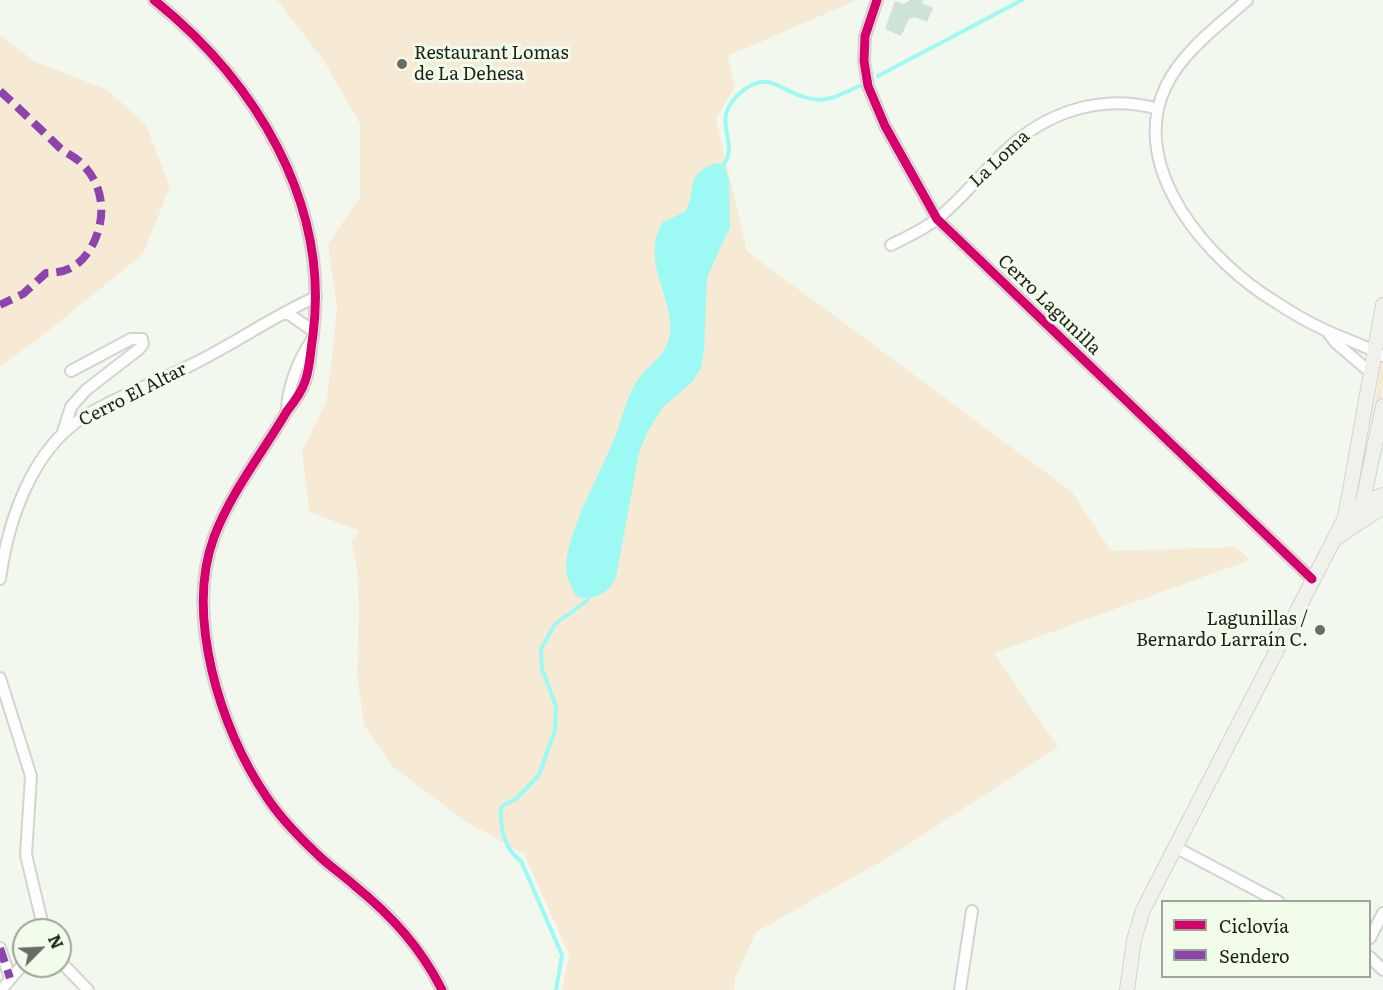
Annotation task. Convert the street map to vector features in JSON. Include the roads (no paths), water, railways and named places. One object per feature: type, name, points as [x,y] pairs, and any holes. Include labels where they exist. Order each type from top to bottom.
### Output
[{"type":"main road","points":[[1346,524],[1370,372],[1379,353],[1383,305]]},
{"type":"main road","points":[[1127,990],[1137,927],[1175,847],[1312,579],[1334,540],[1364,502],[1374,462],[1383,406]]},
{"type":"main road","points":[[1374,462],[1383,475]]},
{"type":"main road","points":[[1364,502],[1383,495]]},
{"type":"main road","points":[[1346,524],[1383,507]]},
{"type":"street","points":[[154,0],[222,63],[251,99],[269,129],[300,206],[312,253],[316,297],[312,357],[306,379],[298,397],[287,411],[222,518],[213,540],[206,570],[203,609],[211,666],[235,736],[265,796],[289,827],[320,857],[390,916],[416,945],[442,990]]},
{"type":"street","name":"Cerro Lagunilla","points":[[877,0],[865,36],[864,61],[868,86],[885,126],[937,219],[1312,579]]},
{"type":"street","points":[[1246,0],[1178,67],[1167,85],[1158,109],[1155,137],[1158,162],[1171,193],[1192,224],[1217,254],[1248,282],[1276,303],[1327,331],[1379,353]]},
{"type":"street","name":"La Loma","points":[[891,245],[937,219],[1012,144],[1050,119],[1081,107],[1106,103],[1132,103],[1158,109]]},
{"type":"street","name":"Cerro El Altar","points":[[0,579],[12,528],[25,492],[35,469],[62,434],[83,417],[212,355],[316,297]]},
{"type":"street","points":[[284,314],[289,314],[313,336]]},
{"type":"street","points":[[1327,331],[1336,343],[1370,372]]},
{"type":"street","points":[[62,434],[71,407],[86,390],[139,349],[143,344],[142,339],[131,339],[72,371]]},
{"type":"street","points":[[0,678],[31,776],[26,855],[42,918]]},
{"type":"street","points":[[1175,847],[1275,900]]},
{"type":"street","points":[[960,990],[972,911]]},
{"type":"street","points":[[1371,936],[1383,914]]},
{"type":"street","points":[[0,948],[10,978],[1,990]]},
{"type":"street","points":[[1371,958],[1383,970]]},
{"type":"street","points":[[72,974],[88,990]]},
{"type":"water","points":[[715,163],[724,164],[729,180],[730,227],[707,277],[701,368],[693,381],[662,408],[647,433],[639,453],[613,583],[600,595],[589,598],[576,596],[568,578],[566,566],[578,519],[613,442],[635,385],[663,352],[668,342],[669,313],[657,268],[656,237],[663,222],[685,212],[695,178],[705,168]]},
{"type":"waterway","points":[[878,76],[1022,0]]},
{"type":"waterway","points":[[724,164],[729,152],[725,121],[728,108],[742,91],[755,83],[776,84],[800,96],[817,100],[832,98],[859,86]]},
{"type":"waterway","points":[[556,990],[562,955],[521,861],[515,856],[504,837],[501,807],[517,798],[539,775],[555,730],[556,706],[542,669],[541,649],[555,624],[588,600]]},
{"type":"place","name":"Restaurant Lomas de La Dehesa","points":[[402,64]]},
{"type":"place","name":"Lagunillas / Bernardo Larraín C.","points":[[1320,630]]}]
